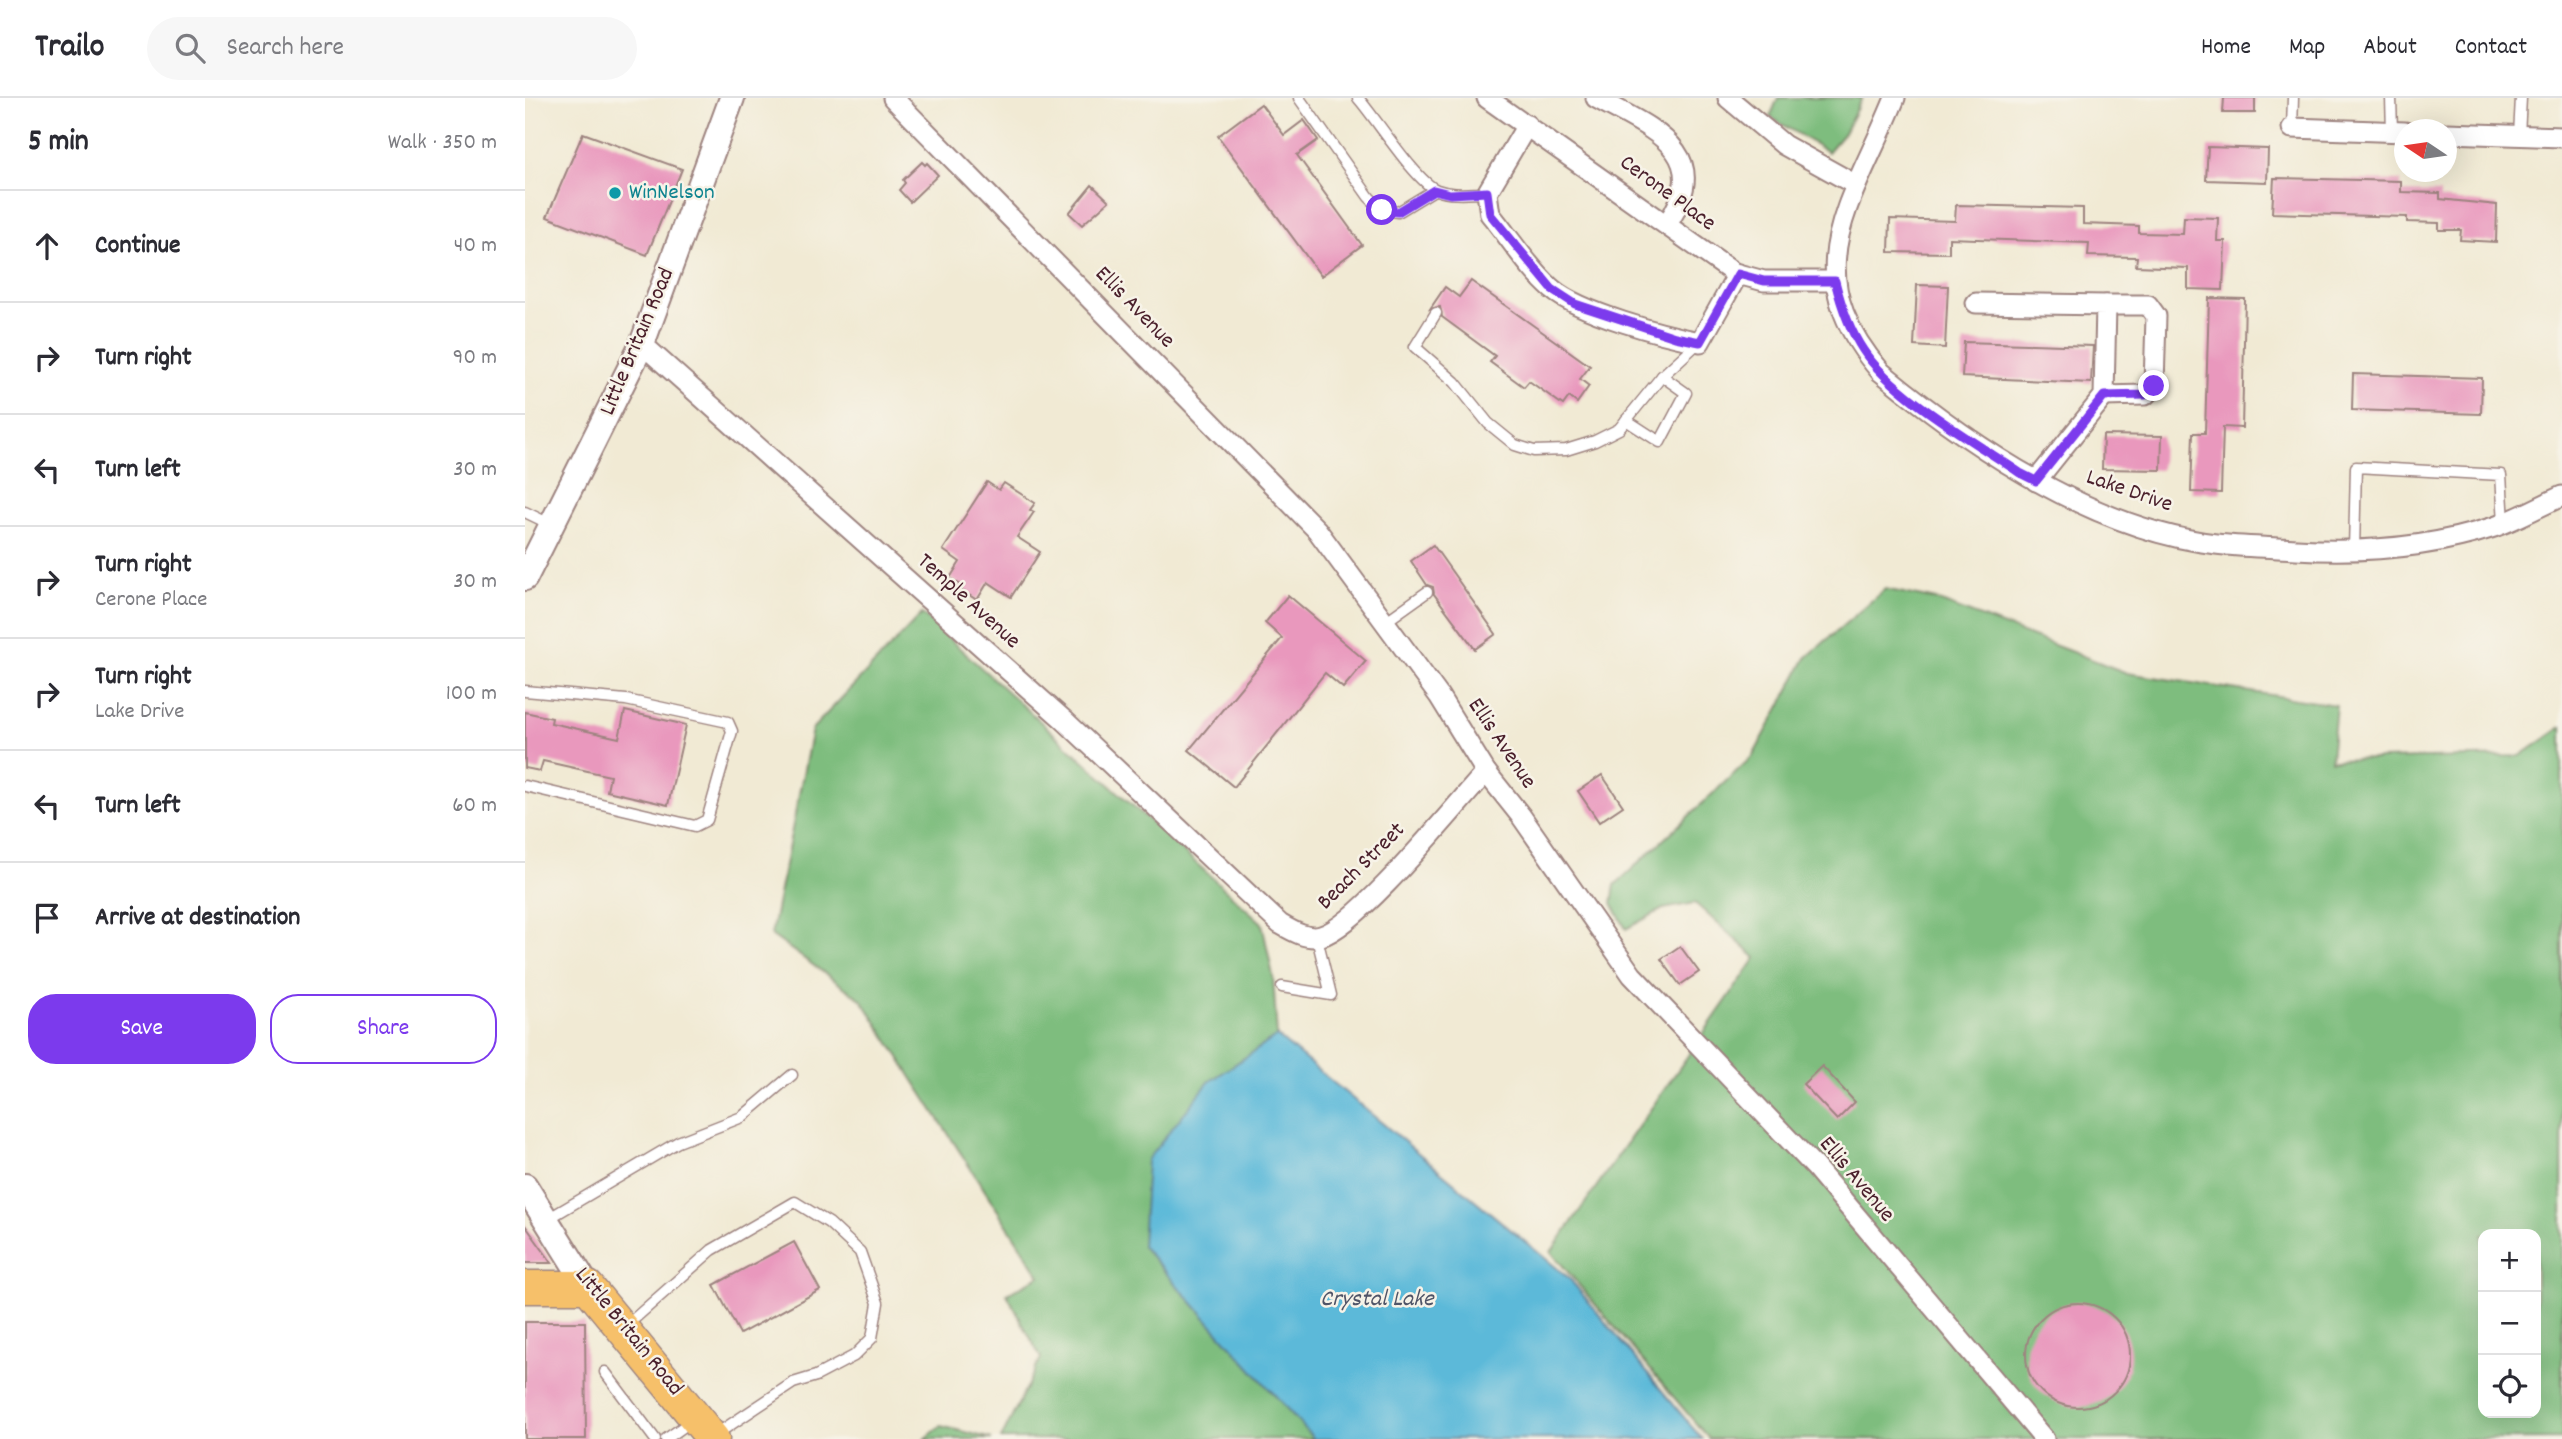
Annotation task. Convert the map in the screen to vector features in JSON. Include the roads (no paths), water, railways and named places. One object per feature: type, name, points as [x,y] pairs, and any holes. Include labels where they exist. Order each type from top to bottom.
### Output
[{"type":"main road","points":[[525,1287],[588,1287]]},
{"type":"main road","name":"Little Britain Road","points":[[588,1287],[707,1431]]},
{"type":"street","name":"Little Britain Road","points":[[525,578],[642,344],[732,98]]},
{"type":"street","name":"Ellis Avenue","points":[[893,98],[1317,530],[1439,696],[1486,772],[1521,816],[1632,975],[1815,1167],[2044,1439]]},
{"type":"street","name":"Cerone Place","points":[[1487,98],[1738,274],[1764,281],[1835,281]]},
{"type":"street","points":[[1595,98],[1651,131],[1676,150],[1684,163],[1686,181],[1681,203],[1667,224]]},
{"type":"street","points":[[1728,98],[1784,145],[1856,185]]},
{"type":"street","name":"Lake Drive","points":[[1895,98],[1843,211],[1835,247],[1835,281],[1843,312],[1864,351],[1881,372],[1933,412],[2036,481],[2072,499],[2147,528],[2214,544],[2354,550],[2430,543],[2504,522],[2562,496]]},
{"type":"street","points":[[1527,125],[1487,192],[1490,214],[1552,289],[1575,304],[1675,337],[1700,342],[1738,274]]},
{"type":"street","points":[[2292,128],[2394,132]]},
{"type":"street","points":[[2457,133],[2562,137]]},
{"type":"street","points":[[1976,303],[2148,305],[2156,316],[2154,386],[2145,395],[2104,396]]},
{"type":"street","points":[[2036,481],[2104,396],[2106,306]]},
{"type":"street","name":"Temple Avenue","points":[[642,344],[1064,720],[1257,901]]},
{"type":"street","name":"Beach Street","points":[[1257,901],[1280,925],[1298,934],[1317,937],[1335,931],[1392,876],[1486,772]]},
{"type":"street","name":"Little Britain Road","points":[[525,1186],[588,1287]]},
{"type":"lane","points":[[1299,98],[1369,197],[1382,210],[1398,212],[1434,190]]},
{"type":"lane","points":[[1358,98],[1420,178],[1434,190],[1450,194],[1487,192]]},
{"type":"lane","points":[[2292,128],[2293,98]]},
{"type":"lane","points":[[2391,98],[2395,119]]},
{"type":"lane","points":[[2519,135],[2521,98]]},
{"type":"lane","points":[[1436,313],[1415,348],[1455,382],[1488,423],[1515,445],[1534,451],[1566,450],[1595,441],[1619,429],[1663,376],[1700,342]]},
{"type":"lane","points":[[1626,420],[1660,442],[1686,393],[1663,376]]},
{"type":"lane","points":[[2354,550],[2356,467],[2501,475],[2504,522]]},
{"type":"lane","points":[[525,512],[553,526]]},
{"type":"lane","points":[[1385,622],[1427,592]]},
{"type":"lane","points":[[525,691],[626,700],[728,722],[732,731],[707,820],[695,826],[525,786]]},
{"type":"lane","points":[[1282,987],[1331,995],[1317,937]]},
{"type":"lane","points":[[546,1220],[678,1142],[742,1117],[792,1075]]},
{"type":"lane","points":[[623,1329],[712,1250],[795,1202],[829,1223],[860,1252],[878,1303],[872,1338],[854,1356],[816,1376],[793,1383],[707,1431],[666,1439]]},
{"type":"lane","points":[[605,1372],[655,1439]]},
{"type":"water","name":"Crystal Lake","points":[[1277,1036],[1569,1278],[1702,1439],[1314,1439],[1142,1246],[1147,1160],[1209,1082]]},
{"type":"place","name":"WinNelson","points":[[615,193]]}]
